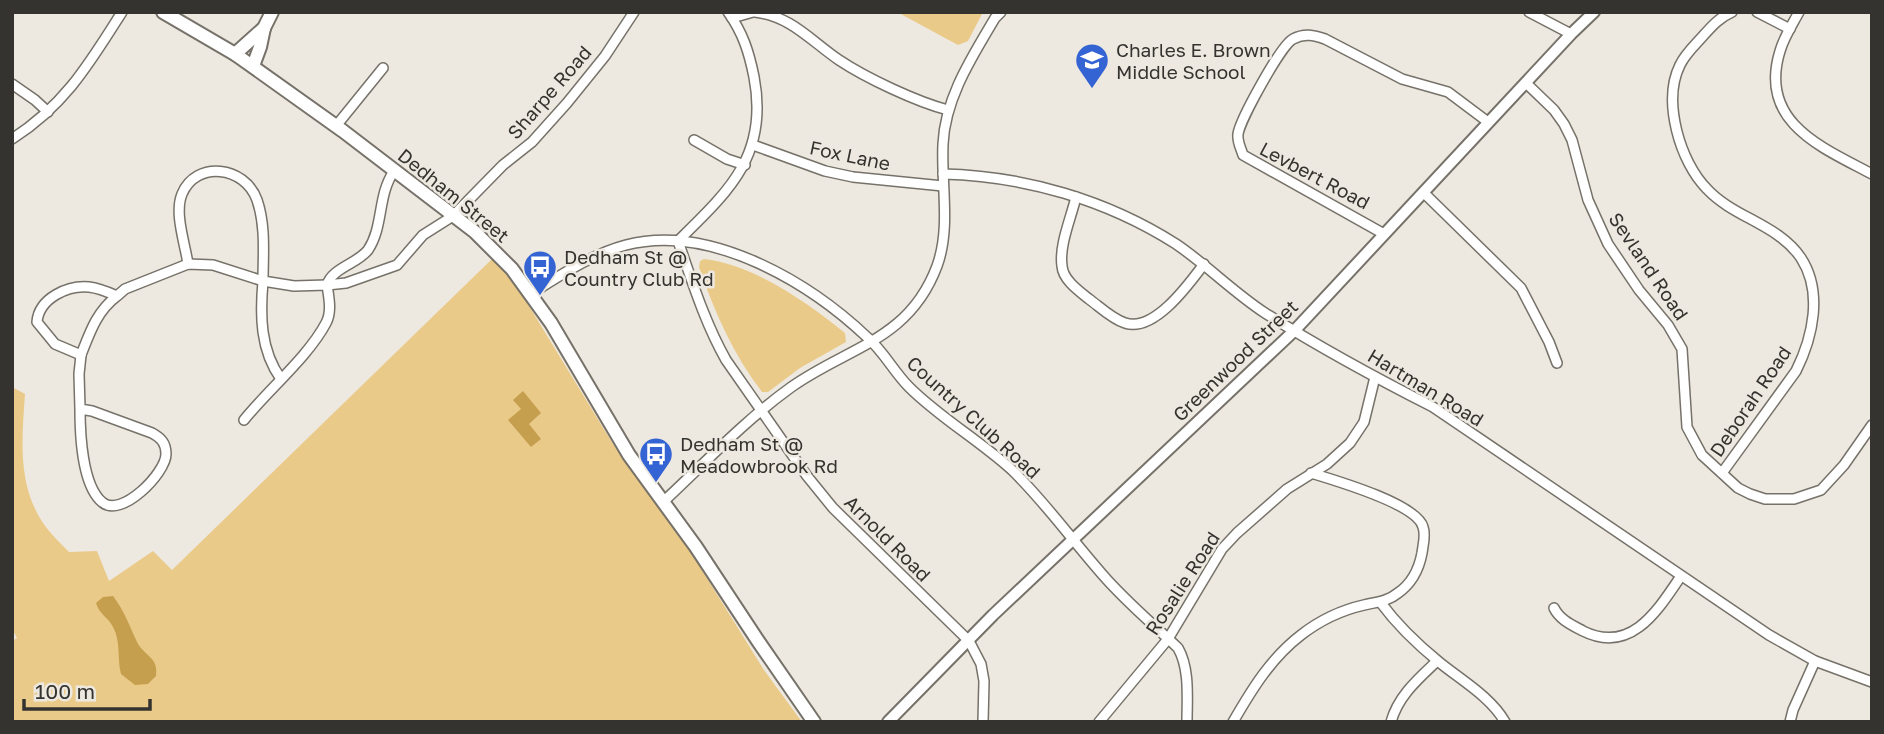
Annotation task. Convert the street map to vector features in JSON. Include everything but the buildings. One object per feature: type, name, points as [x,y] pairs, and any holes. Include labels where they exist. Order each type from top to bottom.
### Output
[{"type":"main road","name":"Dedham Street","points":[[163,12],[253,66],[492,247],[532,293],[629,455],[814,722]]},
{"type":"main road","points":[[253,66],[264,28],[272,12]]},
{"type":"main road","points":[[235,54],[264,28]]},
{"type":"street","points":[[12,139],[63,98],[122,12]]},
{"type":"street","name":"Sharpe Road","points":[[188,264],[213,265],[263,281],[294,286],[346,283],[397,265],[423,235],[453,216],[483,184],[541,132],[605,56],[634,12]]},
{"type":"street","points":[[678,241],[711,208],[745,164],[753,145],[757,105],[755,83],[744,37],[730,15],[754,12],[784,19],[842,62],[905,93],[948,110]]},
{"type":"street","points":[[1529,12],[1571,34]]},
{"type":"street","name":"Greenwood Street","points":[[888,722],[993,615],[1295,330],[1594,12]]},
{"type":"street","name":"Deborah Road","points":[[1722,473],[1796,371],[1806,352],[1814,298],[1802,259],[1769,229],[1730,208],[1707,190],[1686,160],[1678,138],[1673,108],[1674,87],[1681,63],[1712,27],[1732,12]]},
{"type":"street","points":[[1757,12],[1790,29]]},
{"type":"street","points":[[1799,12],[1780,48],[1776,66],[1780,102],[1786,118],[1816,145],[1872,174]]},
{"type":"street","points":[[663,502],[738,428],[762,409],[811,374],[901,322],[918,303],[937,267],[942,248],[943,143],[948,110],[966,70],[997,14]]},
{"type":"street","name":"Levbert Road","points":[[1384,234],[1243,155],[1239,144],[1241,126],[1287,43],[1295,38],[1313,34],[1402,79],[1448,92],[1489,122]]},
{"type":"street","points":[[336,127],[383,68]]},
{"type":"street","points":[[12,84],[48,112]]},
{"type":"street","name":"Sevland Road","points":[[1527,84],[1554,110],[1564,124],[1572,140],[1588,200],[1608,244],[1682,349],[1687,427],[1702,455],[1738,488],[1765,499],[1794,499],[1821,490],[1844,465],[1872,425]]},
{"type":"street","points":[[694,140],[727,159],[745,164]]},
{"type":"street","name":"Fox Lane","points":[[753,145],[825,171],[853,177],[943,186]]},
{"type":"street","points":[[80,409],[152,433],[165,445],[167,456],[163,466],[136,496],[120,506],[110,506],[99,500],[83,457],[80,409],[79,374],[81,355],[93,324],[107,303],[125,289],[188,264],[180,217],[179,203],[182,193],[196,178],[218,171],[231,172],[250,185],[257,199],[263,230],[263,333],[268,355],[281,379]]},
{"type":"street","points":[[244,420],[327,323],[330,303],[328,280],[359,260],[369,248],[375,236],[386,183],[394,171]]},
{"type":"street","name":"Hartman Road","points":[[943,174],[1035,186],[1100,205],[1143,224],[1204,264],[1264,312],[1375,377],[1433,407],[1769,635],[1815,661],[1872,682]]},
{"type":"street","points":[[1424,193],[1521,288],[1557,363]]},
{"type":"street","points":[[1076,197],[1062,254],[1064,275],[1083,294],[1118,321],[1137,325],[1149,320],[1183,291],[1204,264]]},
{"type":"street","name":"Country Club Road","points":[[532,293],[597,255],[625,245],[649,241],[678,241],[728,252],[764,265],[805,287],[872,341],[908,386],[980,442],[1013,472],[1103,575],[1168,639],[1183,658],[1187,722]]},
{"type":"street","name":"Arnold Road","points":[[678,241],[715,341],[739,380],[807,476],[833,508],[969,641],[981,664],[984,681],[983,722]]},
{"type":"street","points":[[81,355],[55,344],[42,330],[37,321],[40,310],[48,300],[70,288],[89,287],[117,296]]},
{"type":"street","name":"Rosalie Road","points":[[1099,722],[1168,639],[1229,541],[1255,514],[1327,464],[1357,433],[1364,422],[1375,377]]},
{"type":"street","points":[[1233,722],[1259,678],[1302,634],[1332,616],[1381,603],[1399,593],[1414,577],[1420,562],[1424,528],[1419,518],[1372,494],[1311,473]]},
{"type":"street","points":[[1554,608],[1562,619],[1590,634],[1618,638],[1643,625],[1659,609],[1681,576]]},
{"type":"street","points":[[1381,603],[1406,634],[1497,709],[1505,722]]},
{"type":"street","points":[[1391,722],[1399,701],[1437,661]]},
{"type":"street","points":[[1790,722],[1815,661]]},
{"type":"shaded area","points":[[897,12],[983,12],[968,41],[958,45]]},
{"type":"shaded area","points":[[492,259],[515,283],[613,444],[690,551],[764,670],[802,722],[12,722],[12,641],[17,638],[12,629],[12,387],[25,394],[23,460],[29,493],[43,523],[52,534],[69,552],[97,551],[109,581],[153,551],[172,570]]},
{"type":"shaded area","points":[[704,259],[742,268],[779,287],[845,333],[846,342],[800,368],[768,392],[762,392],[742,363],[711,300],[699,267],[700,261]]},
{"type":"shaded area","points":[[523,391],[541,413],[529,424],[541,439],[531,447],[508,420],[521,409],[513,400]]},
{"type":"shaded area","points":[[113,596],[140,647],[155,665],[156,676],[148,684],[135,685],[121,674],[115,632],[96,603],[103,597]]},
{"type":"place","name":"Charles E. Brown Middle School","points":[[1092,90]]},
{"type":"place","name":"Dedham St @ Country Club Rd","points":[[540,297]]},
{"type":"place","name":"Dedham St @ Meadowbrook Rd","points":[[656,484]]}]
